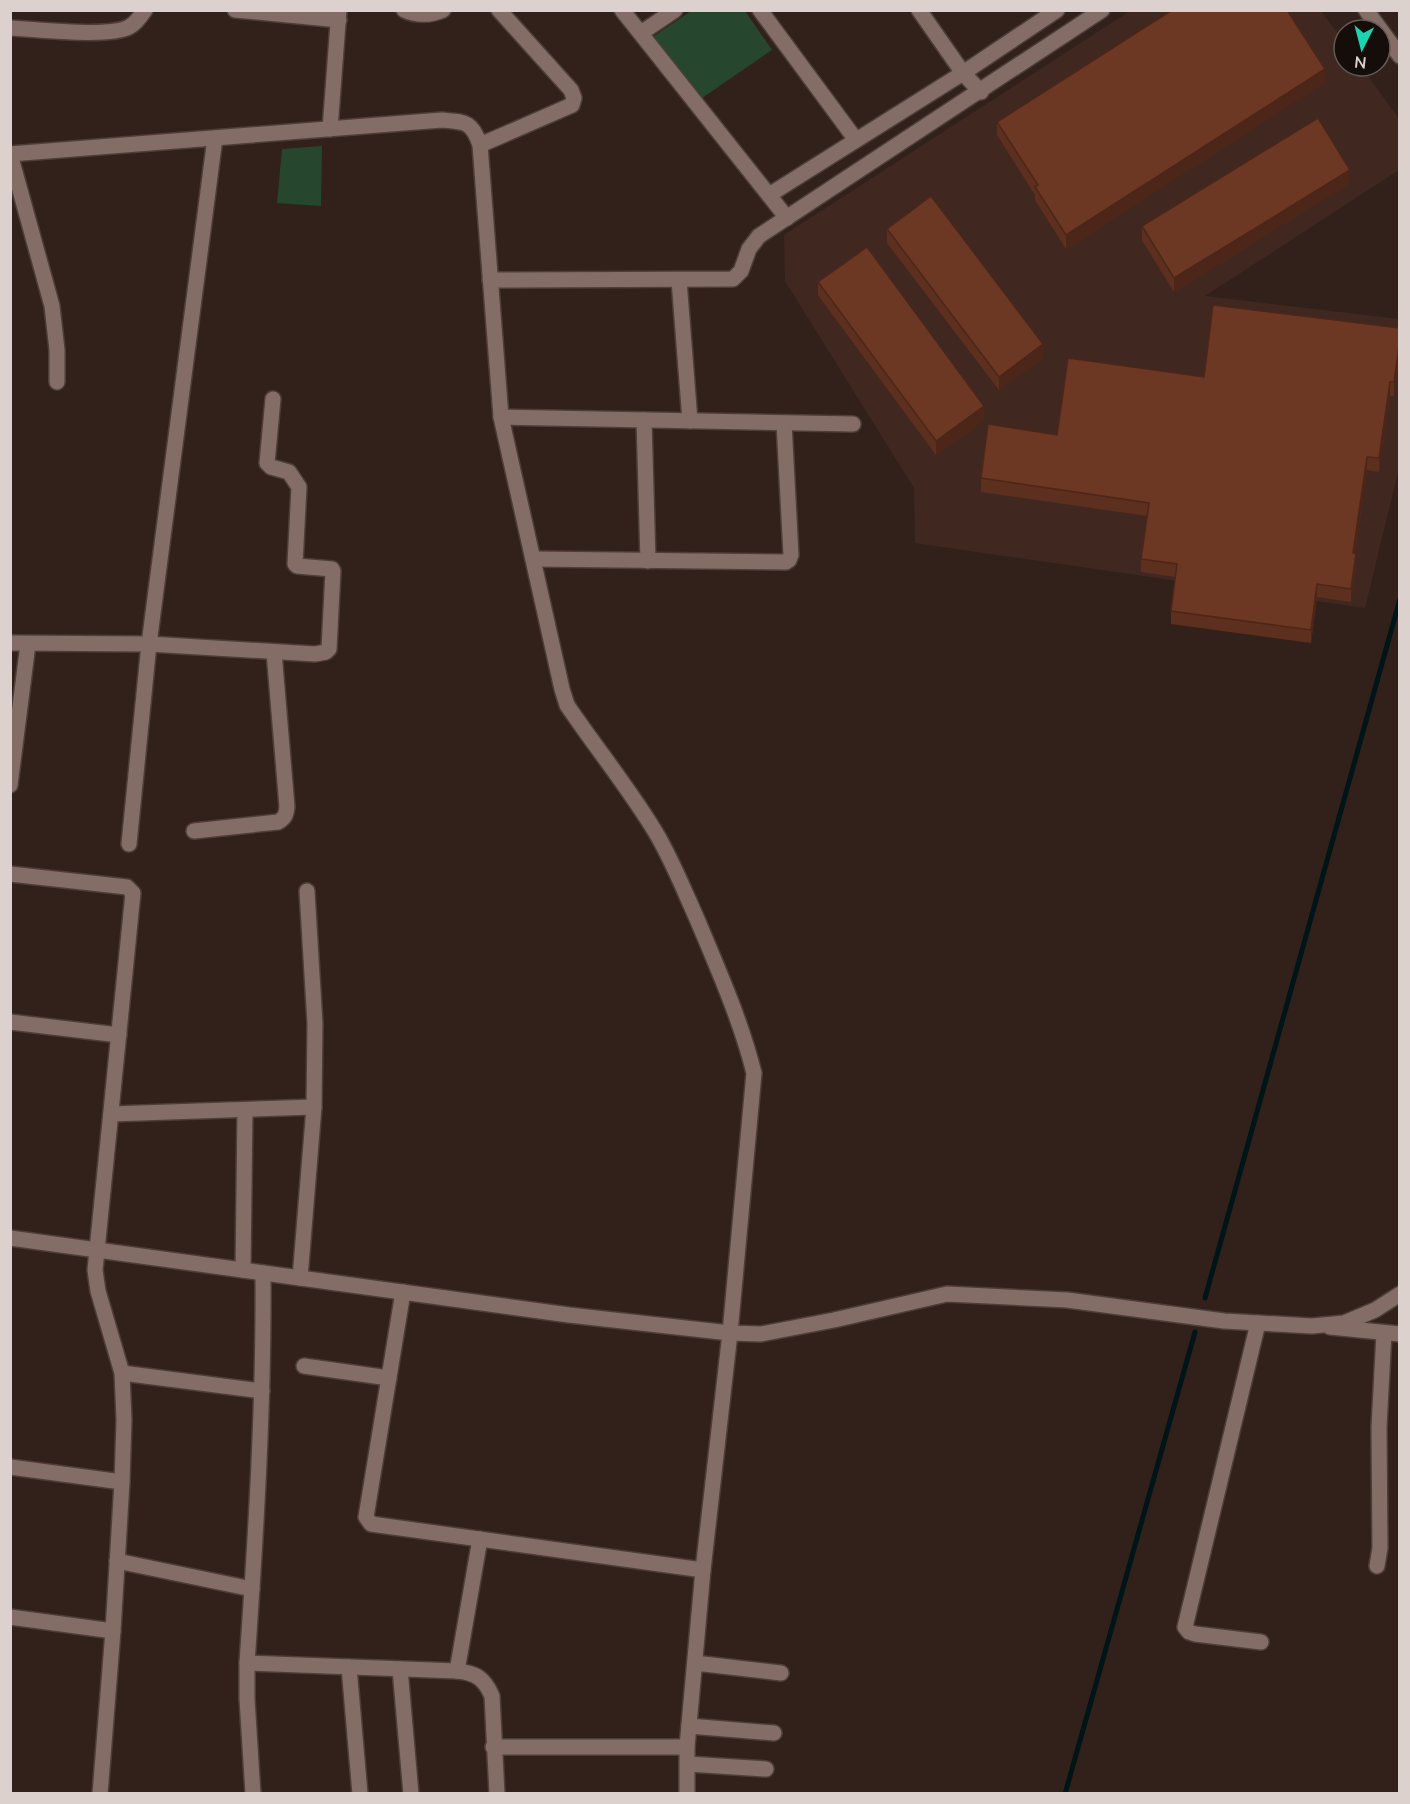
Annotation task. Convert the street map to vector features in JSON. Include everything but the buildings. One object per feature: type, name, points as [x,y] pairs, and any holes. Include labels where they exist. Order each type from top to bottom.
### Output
[{"type":"street","points":[[10,28],[116,32],[130,27],[145,10]]},
{"type":"street","points":[[235,10],[339,15],[330,129]]},
{"type":"street","points":[[404,10],[420,15],[435,14],[443,10]]},
{"type":"street","points":[[480,145],[572,105],[573,98],[571,90],[499,10]]},
{"type":"street","points":[[622,10],[787,218]]},
{"type":"street","points":[[640,33],[675,10]]},
{"type":"street","points":[[760,10],[856,140]]},
{"type":"street","points":[[918,10],[963,73],[981,92]]},
{"type":"street","points":[[769,195],[963,73],[1057,10]]},
{"type":"street","points":[[490,280],[732,279],[738,276],[744,265],[748,249],[759,236],[981,92],[1102,10]]},
{"type":"street","points":[[1366,10],[1400,56]]},
{"type":"street","points":[[57,382],[57,350],[52,306],[10,154],[442,120],[464,122],[475,131],[480,145],[501,417],[559,678],[567,705],[646,817],[675,869],[710,949],[748,1050],[754,1073],[730,1334],[702,1570],[687,1747],[687,1794]]},
{"type":"street","points":[[129,844],[149,644],[215,138]]},
{"type":"street","points":[[679,280],[690,421]]},
{"type":"street","points":[[10,643],[149,644],[315,654],[326,652],[329,649],[332,569],[295,564],[299,487],[289,472],[271,467],[267,463],[273,399]]},
{"type":"street","points":[[501,417],[853,424]]},
{"type":"street","points":[[644,420],[648,561]]},
{"type":"street","points":[[533,559],[786,562],[791,555],[784,423]]},
{"type":"street","points":[[10,785],[17,683],[28,644]]},
{"type":"street","points":[[194,831],[278,822],[286,814],[274,652]]},
{"type":"street","points":[[10,874],[127,887],[133,893],[95,1270],[98,1292],[122,1373],[124,1420],[113,1631],[100,1794]]},
{"type":"street","points":[[300,1278],[314,1107],[315,1024],[307,891]]},
{"type":"street","points":[[10,1022],[119,1035]]},
{"type":"street","points":[[111,1114],[314,1107]]},
{"type":"street","points":[[243,1270],[245,1110]]},
{"type":"street","points":[[10,1238],[569,1315],[730,1334],[761,1334],[947,1294],[1067,1300],[1224,1321],[1392,1333],[1379,1427],[1380,1548],[1377,1566]]},
{"type":"street","points":[[253,1794],[247,1663],[262,1391],[262,1273]]},
{"type":"street","points":[[403,1292],[366,1516],[371,1524],[702,1570]]},
{"type":"street","points":[[1312,1326],[1344,1323],[1376,1310],[1400,1294]]},
{"type":"street","points":[[1258,1323],[1185,1627],[1189,1632],[1195,1634],[1261,1642]]},
{"type":"street","points":[[304,1366],[389,1378]]},
{"type":"street","points":[[122,1373],[262,1391]]},
{"type":"street","points":[[10,1467],[122,1482]]},
{"type":"street","points":[[457,1671],[480,1539]]},
{"type":"street","points":[[117,1561],[252,1589]]},
{"type":"street","points":[[10,1617],[113,1631]]},
{"type":"street","points":[[247,1663],[457,1671],[480,1676],[492,1696],[497,1794]]},
{"type":"street","points":[[695,1663],[781,1673]]},
{"type":"street","points":[[349,1667],[360,1794]]},
{"type":"street","points":[[400,1669],[411,1794]]},
{"type":"street","points":[[689,1726],[774,1733]]},
{"type":"street","points":[[494,1748],[687,1747]]},
{"type":"street","points":[[688,1764],[766,1769]]},
{"type":"shaded area","points":[[1130,11],[1321,11],[1332,26],[1332,78],[1370,78],[1399,119],[1399,170],[1205,296],[1399,319],[1399,468],[1365,608],[915,543],[914,488],[785,281],[784,235]]},
{"type":"green space","points":[[691,11],[745,11],[772,50],[699,100],[654,36]]},
{"type":"green space","points":[[322,146],[321,206],[277,203],[282,149]]},
{"type":"waterway","points":[[1205,1298],[1400,599]]},
{"type":"waterway","points":[[1065,1794],[1195,1332]]}]
